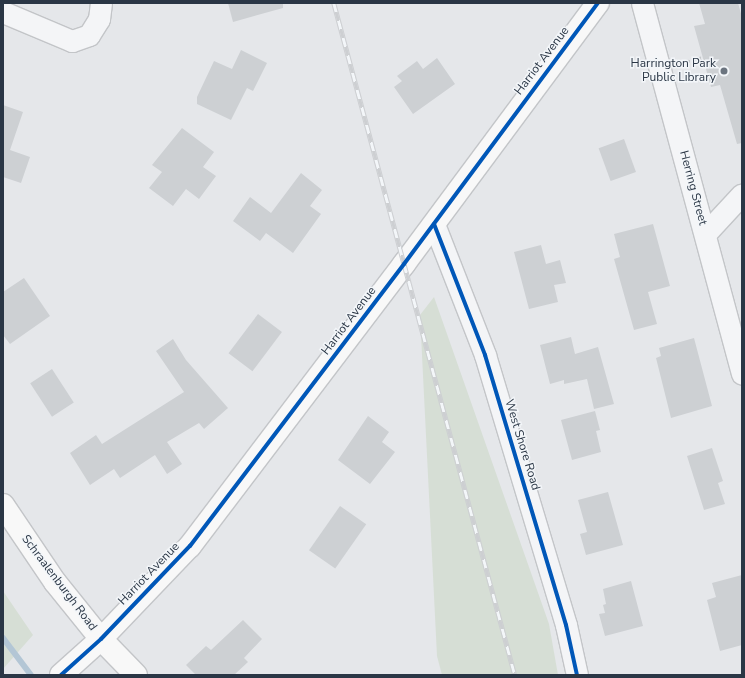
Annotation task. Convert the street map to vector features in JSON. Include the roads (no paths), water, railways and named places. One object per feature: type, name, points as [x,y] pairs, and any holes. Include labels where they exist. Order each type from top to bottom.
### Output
[{"type":"street","points":[[3,12],[72,41],[89,35],[99,19],[101,3]]},
{"type":"street","name":"Harriot Avenue","points":[[63,673],[101,639],[190,546],[434,224],[598,3]]},
{"type":"street","name":"Herring Street","points":[[642,3],[742,374]]},
{"type":"street","points":[[705,234],[742,194]]},
{"type":"street","name":"West Shore Road","points":[[434,224],[485,355],[566,625],[577,675]]},
{"type":"street","name":"Schraalenburgh Road","points":[[3,504],[56,582],[101,639],[136,675]]},
{"type":"waterway","points":[[3,638],[31,675]]},
{"type":"railway","points":[[334,3],[515,675]]},
{"type":"place","name":"Harrington Park Public Library","points":[[724,71]]}]
